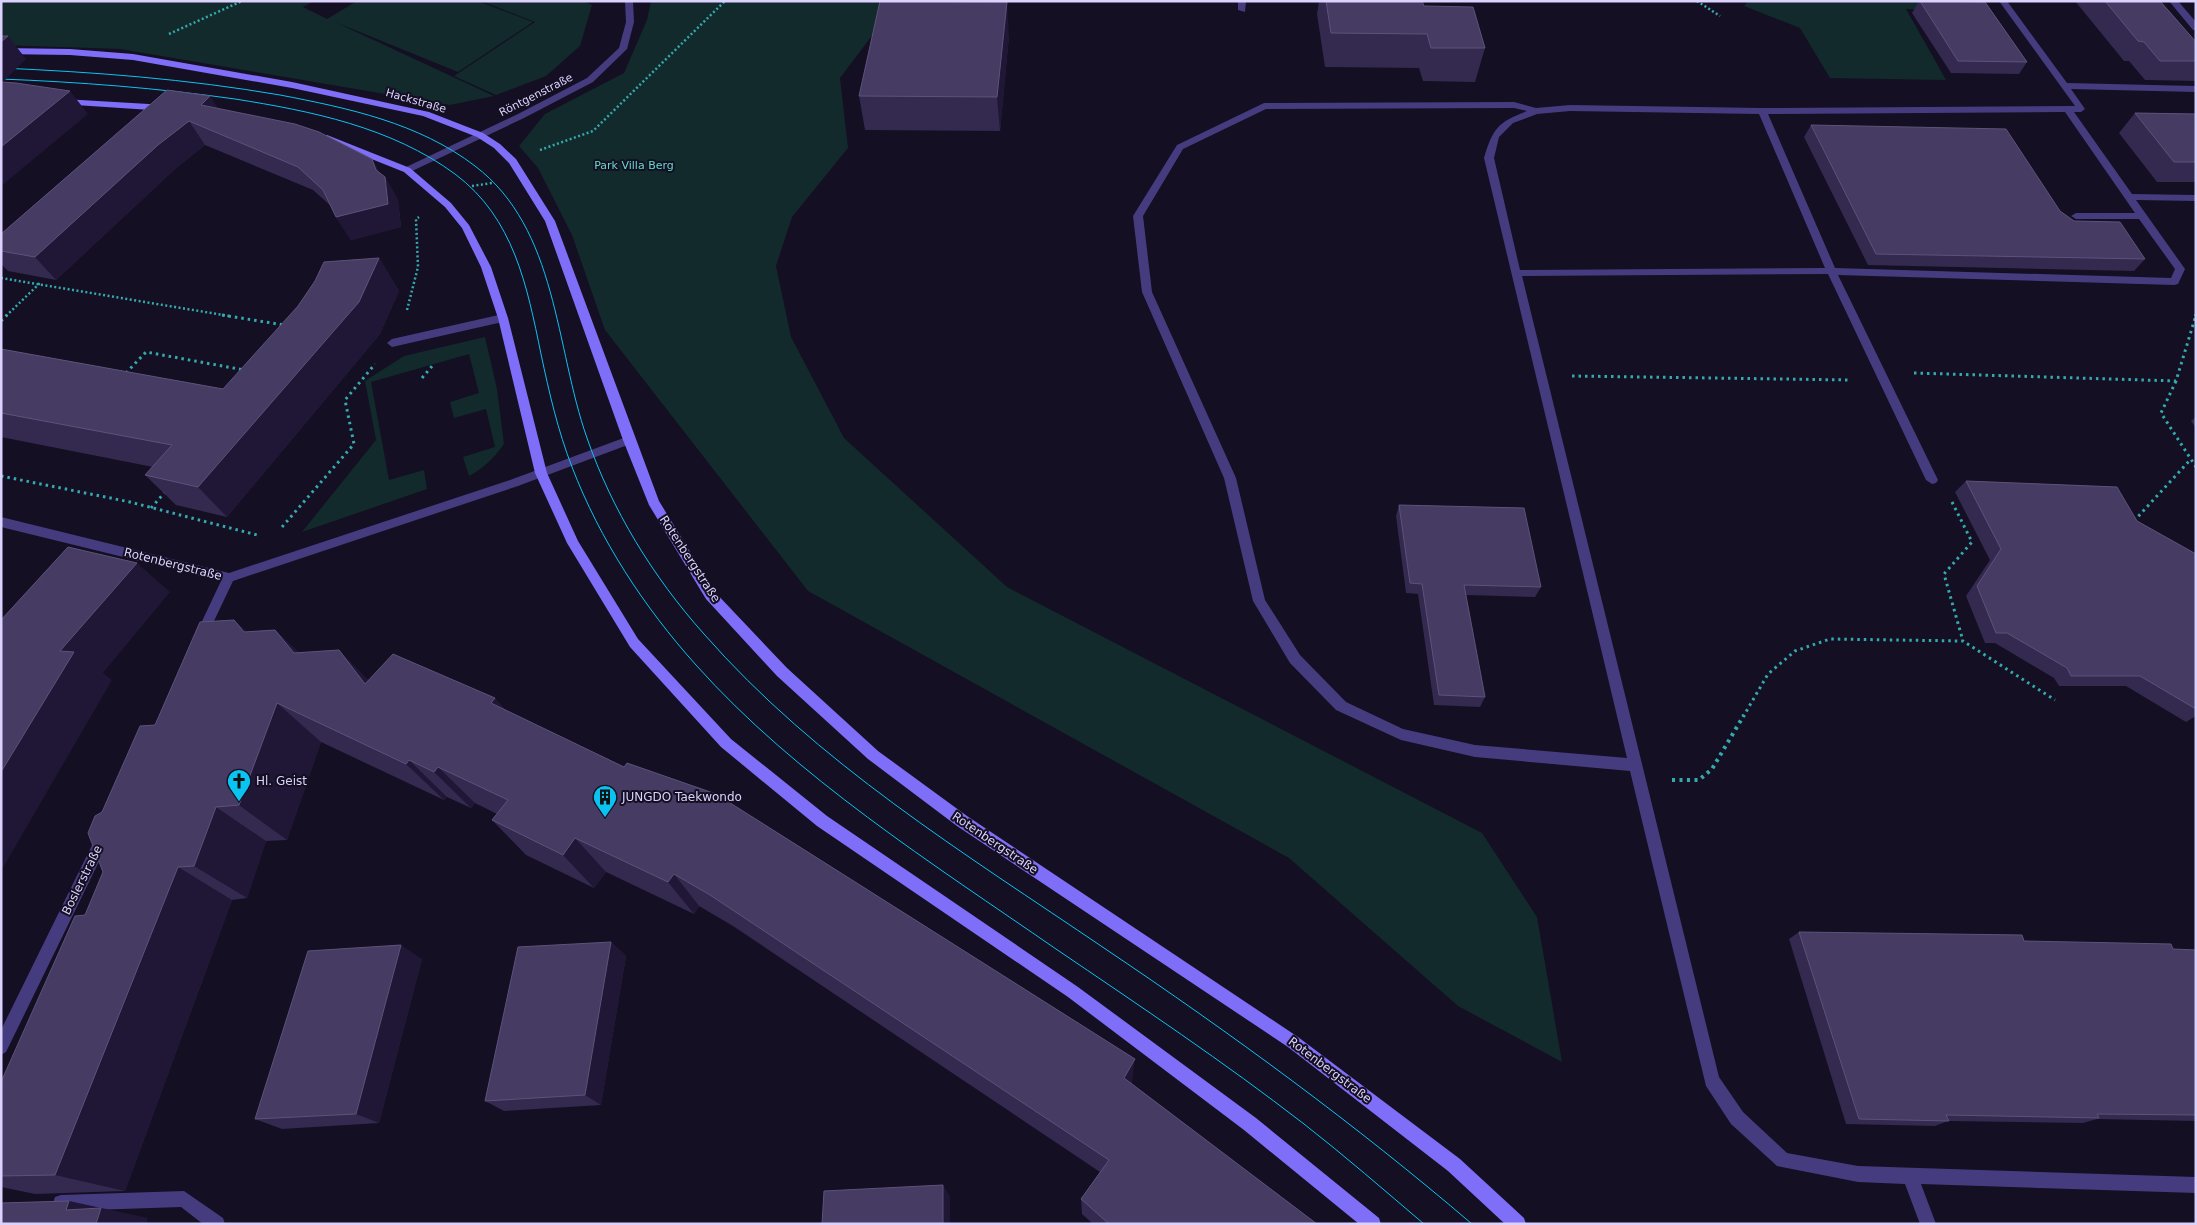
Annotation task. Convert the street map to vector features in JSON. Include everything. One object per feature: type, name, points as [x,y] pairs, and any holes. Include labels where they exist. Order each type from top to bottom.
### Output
[{"type":"main road","name":"Hackstraße","points":[[1,51],[70,52],[133,57],[354,97],[426,114],[480,135],[496,146],[512,161],[550,221],[629,440]]},
{"type":"main road","points":[[55,101],[174,108]]},
{"type":"main road","points":[[315,134],[407,170],[448,205],[466,226],[486,267],[503,318],[541,473],[573,544],[634,642],[726,742],[822,821],[1073,992],[1258,1130],[1373,1224]]},
{"type":"main road","name":"Rotenbergstraße","points":[[629,440],[653,502],[710,595],[782,672],[873,755],[962,821],[1293,1042],[1454,1165],[1518,1224]]},
{"type":"street","name":"Röntgenstraße","points":[[407,170],[590,80],[623,49],[630,22],[629,1]]},
{"type":"street","points":[[2003,1],[2081,109],[1762,111],[1570,108],[1536,111],[1510,121],[1495,136],[1489,158],[1712,1080],[1736,1118],[1783,1160],[1858,1174],[2196,1185]]},
{"type":"street","points":[[2173,1],[2196,28]]},
{"type":"street","points":[[2065,86],[2196,89]]},
{"type":"street","points":[[1536,111],[1514,105],[1264,106],[1180,147],[1138,216],[1147,292],[1230,478],[1259,601],[1295,659],[1341,706],[1401,734],[1476,751],[1635,765]]},
{"type":"street","points":[[1516,273],[1831,271],[2174,282],[2180,268],[2068,109]]},
{"type":"street","points":[[1762,111],[1831,271],[1932,480]]},
{"type":"street","points":[[2129,197],[2196,198]]},
{"type":"street","points":[[2076,216],[2142,216]]},
{"type":"street","points":[[392,343],[503,318]]},
{"type":"street","name":"Rotenbergstraße","points":[[1,522],[229,578],[541,473],[629,440]]},
{"type":"street","points":[[194,649],[229,578]]},
{"type":"street","name":"Boslerstraße","points":[[1,1047],[109,826]]},
{"type":"street","points":[[1910,1176],[1928,1224]]},
{"type":"street","points":[[49,1204],[184,1199],[217,1224]]},
{"type":"path","points":[[133,57],[146,43],[242,1]]},
{"type":"path","points":[[717,1],[724,2]]},
{"type":"path","points":[[1697,1],[1720,16]]},
{"type":"path","points":[[570,138],[593,131],[724,2]]},
{"type":"path","points":[[278,532],[354,444],[345,400],[392,343],[405,319],[418,267],[416,219],[464,199],[455,188],[506,180],[493,168],[512,161]]},
{"type":"path","points":[[1,278],[41,283],[290,326]]},
{"type":"path","points":[[1,321],[41,283]]},
{"type":"path","points":[[2196,314],[2176,381],[2161,413],[2196,467]]},
{"type":"path","points":[[120,379],[146,352],[250,372]]},
{"type":"path","points":[[1541,376],[1881,376],[2176,381]]},
{"type":"path","points":[[2131,524],[2191,459]]},
{"type":"path","points":[[1,476],[150,508],[263,537]]},
{"type":"path","points":[[1932,480],[1947,492],[1972,542],[1944,574],[1963,641]]},
{"type":"path","points":[[150,508],[168,489]]},
{"type":"path","points":[[1639,780],[1699,780],[1712,769],[1768,674],[1795,651],[1830,639],[1963,641],[2055,700]]},
{"type":"green space","points":[[1,1],[314,1],[303,7],[327,19],[357,1],[478,1],[533,22],[458,72],[335,22],[494,96],[450,105],[120,49],[1,45]]},
{"type":"green space","points":[[481,1],[583,1],[592,5],[580,46],[546,76],[496,95],[454,76],[535,22]]},
{"type":"green space","name":"Park Villa Berg","points":[[651,1],[906,1],[892,9],[840,78],[848,148],[792,217],[776,266],[791,337],[844,438],[1007,587],[1482,833],[1537,917],[1562,1062],[1458,1006],[1289,858],[808,591],[605,330],[572,235],[538,168],[519,146],[545,114],[624,73],[647,20]]},
{"type":"green space","points":[[1748,1],[1974,1],[1981,11],[1906,9],[1946,80],[1830,78],[1800,28],[1744,6]]},
{"type":"green space","points":[[485,337],[497,389],[504,444],[492,458],[469,476],[463,457],[495,447],[486,409],[454,418],[450,402],[479,393],[469,354],[371,382],[389,480],[424,470],[427,489],[302,532],[376,440],[365,381],[404,356]]},
{"type":"building","points":[[880,1],[1007,2],[997,97],[859,96]]},
{"type":"building","points":[[1326,1],[1422,1],[1424,6],[1473,7],[1485,48],[1431,48],[1427,34],[1331,33]]},
{"type":"building","points":[[1920,1],[1985,2],[2027,62],[1958,61]]},
{"type":"building","points":[[2105,1],[2160,1],[2196,42],[2196,61],[2160,61],[2144,42],[2138,41]]},
{"type":"building","points":[[1,36],[8,36],[1,42]]},
{"type":"building","points":[[1,82],[16,83],[70,91],[1,147]]},
{"type":"building","points":[[167,90],[210,96],[201,105],[295,124],[319,132],[372,159],[376,170],[385,177],[388,204],[336,217],[323,190],[298,167],[189,121],[158,145],[35,257],[1,251],[1,234]]},
{"type":"building","points":[[2135,113],[2196,114],[2196,162],[2174,162]]},
{"type":"building","points":[[1811,125],[2006,129],[2060,211],[2074,221],[2120,222],[2145,259],[1876,254]]},
{"type":"building","points":[[379,258],[359,302],[198,487],[145,475],[172,445],[1,413],[1,349],[223,389],[298,306],[315,281],[324,262]]},
{"type":"building","points":[[1966,481],[2117,487],[2137,521],[2196,554],[2196,709],[2140,676],[2071,676],[2067,668],[2007,633],[1996,633],[1977,586],[2001,549]]},
{"type":"building","points":[[1399,505],[1524,508],[1541,587],[1464,585],[1485,697],[1439,695],[1422,584],[1410,583]]},
{"type":"building","points":[[68,547],[137,563],[60,651],[74,652],[1,772],[1,620]]},
{"type":"building","points":[[234,620],[244,632],[275,630],[294,653],[339,650],[365,684],[393,654],[495,698],[491,703],[624,767],[627,763],[716,794],[1135,1059],[1124,1078],[1317,1224],[1109,1224],[1081,1199],[1109,1160],[710,895],[674,874],[668,882],[575,838],[563,855],[492,820],[508,800],[438,767],[434,772],[409,760],[406,764],[277,703],[239,805],[216,807],[194,866],[178,867],[55,1175],[1,1176],[1,1082],[75,916],[85,915],[103,872],[88,833],[95,816],[102,812],[140,726],[155,725],[200,622]]},
{"type":"building","points":[[1799,932],[2022,935],[2024,941],[2171,944],[2173,949],[2196,950],[2196,1115],[2097,1114],[2099,1118],[1946,1115],[1949,1121],[1859,1119]]},
{"type":"building","points":[[611,942],[585,1095],[485,1101],[518,947]]},
{"type":"building","points":[[401,945],[356,1114],[255,1119],[308,951]]},
{"type":"building","points":[[943,1185],[943,1224],[822,1224],[824,1191]]},
{"type":"building","points":[[69,1201],[66,1210],[101,1208],[96,1224],[1,1224],[1,1203]]},
{"type":"tram line","points":[[1,68],[175,80],[245,89],[306,100],[357,112],[407,128],[453,151],[475,166],[502,192],[523,222],[538,256],[550,292],[576,403],[587,438],[597,465],[622,517],[651,566],[685,612],[748,681],[794,724],[894,804],[998,877],[1152,980],[1246,1047],[1338,1115],[1472,1224]]},
{"type":"tram line","points":[[1,79],[147,89],[235,99],[292,109],[350,123],[377,133],[404,144],[455,174],[475,192],[491,211],[515,255],[530,303],[562,440],[583,494],[596,521],[641,596],[696,665],[735,706],[821,782],[962,885],[1150,1013],[1274,1101],[1424,1224]]},
{"type":"place","name":"Hl. Geist","points":[[239,802]]},
{"type":"place","name":"JUNGDO Taekwondo","points":[[605,818]]}]
